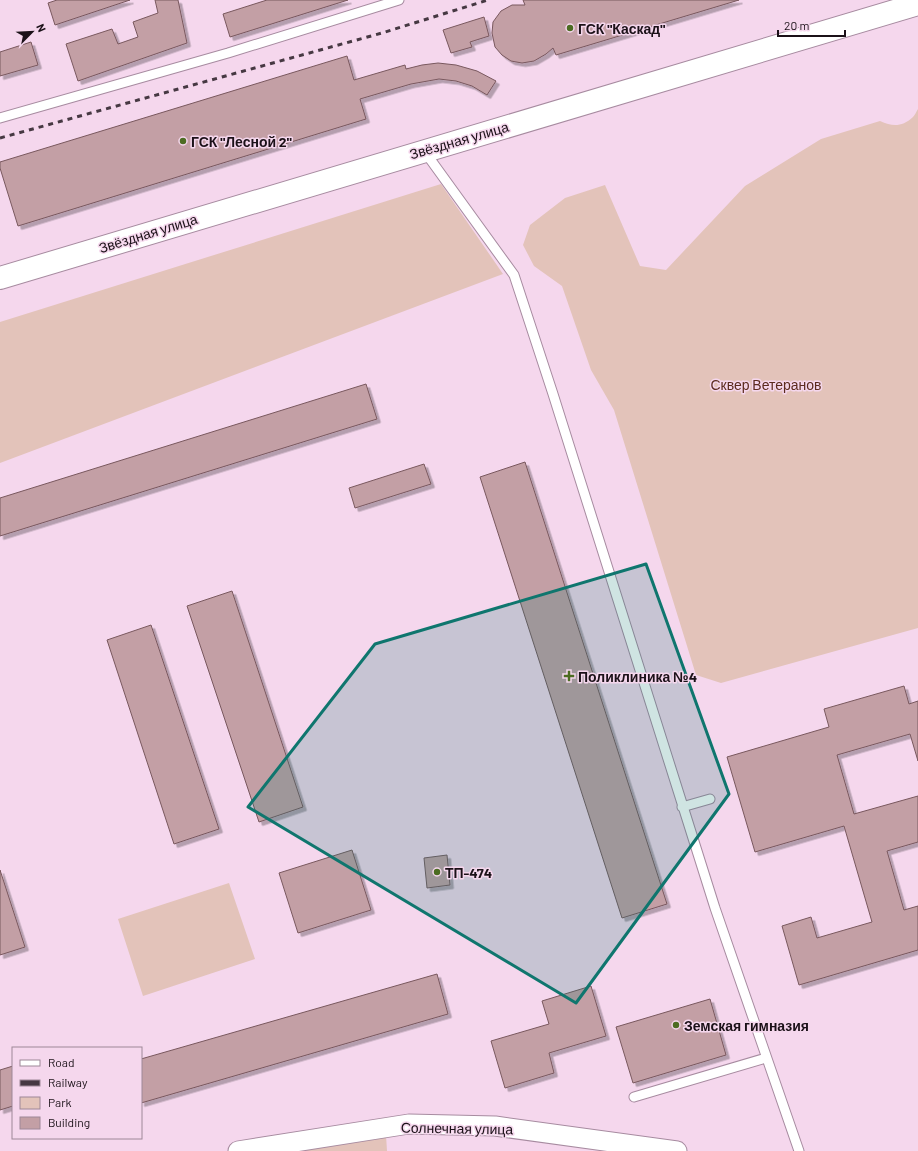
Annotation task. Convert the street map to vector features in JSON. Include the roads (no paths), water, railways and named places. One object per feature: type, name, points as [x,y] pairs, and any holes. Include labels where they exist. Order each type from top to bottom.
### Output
[{"type":"main road","name":"Звёздная улица","points":[[1,275],[918,4]]},
{"type":"street","name":"Солнечная улица","points":[[238,1151],[409,1124],[495,1126],[677,1151]]},
{"type":"lane","points":[[0,118],[228,53],[399,0]]},
{"type":"lane","points":[[424,151],[514,275],[553,394],[682,807],[725,939],[799,1151]]},
{"type":"lane","points":[[682,807],[710,799]]},
{"type":"lane","points":[[634,1097],[766,1058]]},
{"type":"railway","points":[[0,138],[382,33],[488,0]]},
{"type":"place","name":"ГСК \"Каскад\"","points":[[570,28]]},
{"type":"place","name":"ГСК \"Лесной 2\"","points":[[183,141]]},
{"type":"place","name":"Поликлиника №4","points":[[569,676]]},
{"type":"place","name":"ТП-474","points":[[437,872]]},
{"type":"place","name":"Земская гимназия","points":[[676,1025]]},
{"type":"park label","name":"Сквер Ветеранов","points":[[766,384]]}]
